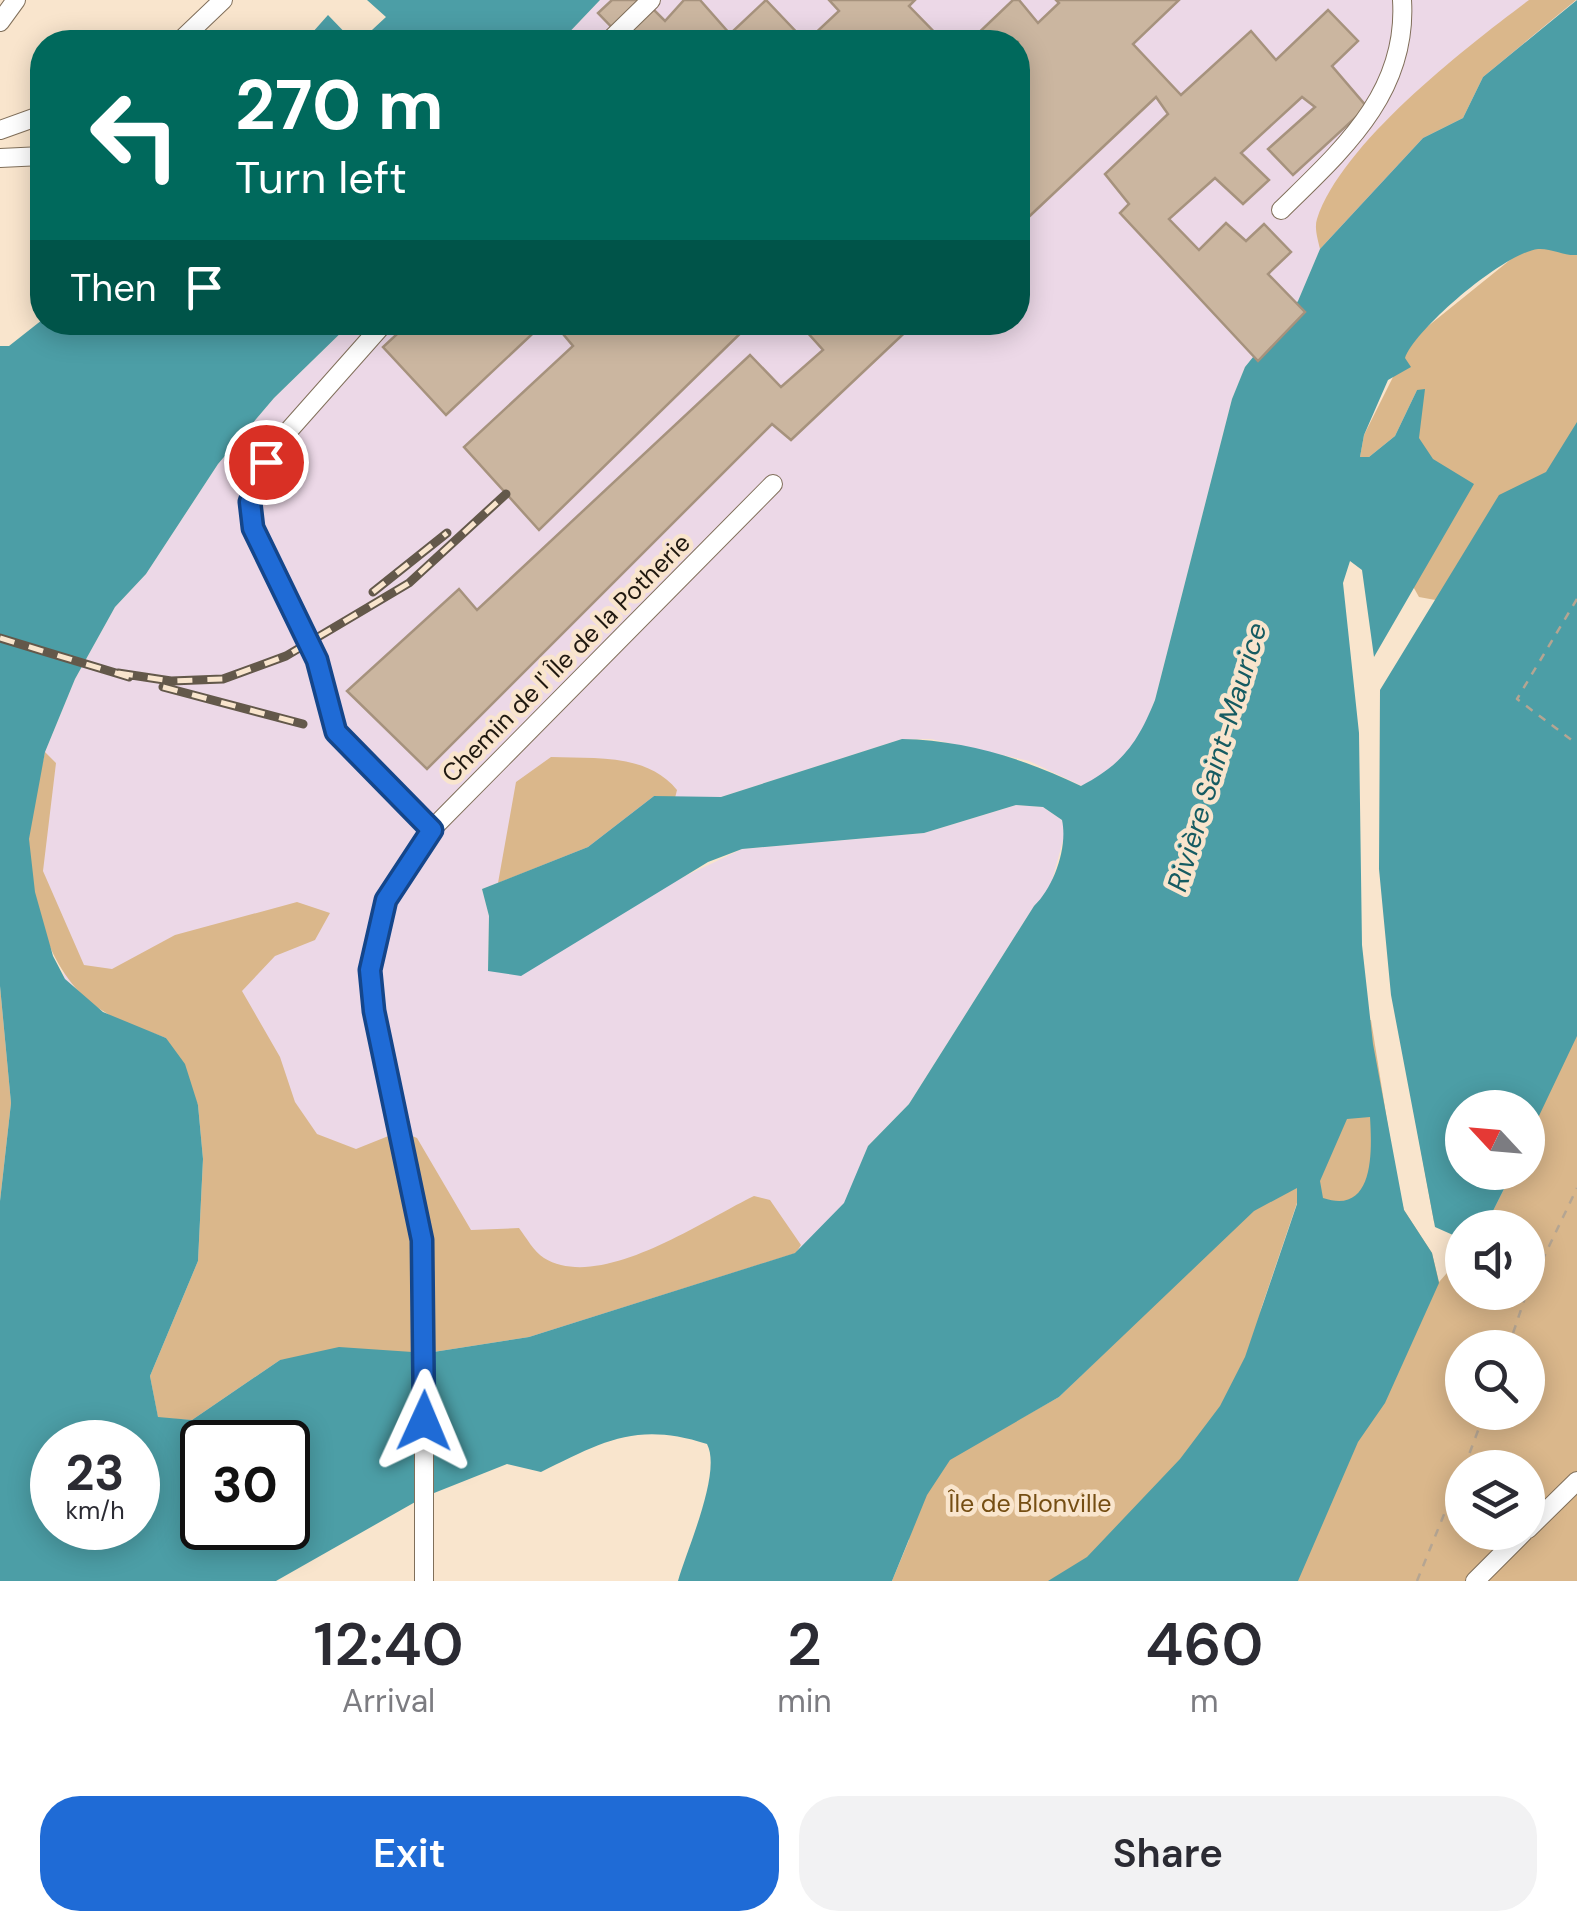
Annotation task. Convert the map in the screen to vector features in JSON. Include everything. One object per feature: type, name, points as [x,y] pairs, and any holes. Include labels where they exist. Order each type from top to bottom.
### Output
[{"type":"street","points":[[0,22],[16,0]]},
{"type":"street","points":[[192,30],[223,0]]},
{"type":"street","points":[[620,30],[651,0]]},
{"type":"street","points":[[1282,210],[1358,135],[1381,101],[1403,27],[1402,0]]},
{"type":"street","points":[[0,130],[30,120]]},
{"type":"street","points":[[0,158],[30,157]]},
{"type":"street","points":[[374,335],[276,445],[256,480],[250,502],[253,528],[317,660],[336,732],[432,830]]},
{"type":"street","name":"Chemin de l' Île de la Potherie","points":[[422,1574],[426,1280],[422,1240],[374,1011],[370,970],[386,900],[432,830],[773,484]]},
{"type":"street","points":[[1545,1512],[1577,1480]]},
{"type":"street","points":[[1475,1581],[1507,1550]]},
{"type":"path","points":[[1577,599],[1517,699],[1577,744]]},
{"type":"path","points":[[1545,1254],[1577,1188]]},
{"type":"path","points":[[1416,1581],[1445,1512]]},
{"type":"shaded area","points":[[600,0],[1576,0],[1483,77],[1320,249],[1298,301],[1245,367],[1232,399],[1155,700],[1139,741],[1104,774],[1082,786],[1029,761],[931,739],[902,739],[721,797],[675,798],[588,847],[482,889],[489,916],[488,970],[742,849],[924,833],[1016,805],[1043,807],[1062,820],[1065,833],[1049,892],[1034,906],[909,1104],[868,1146],[845,1203],[796,1253],[529,1337],[65,979],[29,839],[45,752],[75,679],[115,607],[146,574],[218,464],[274,398],[339,335],[1030,335],[1030,30],[571,30]]},
{"type":"green space","points":[[1529,0],[1576,0],[1483,77],[1463,118],[1423,138],[1320,249],[1317,219],[1352,159],[1440,70]]},
{"type":"green space","points":[[1577,186],[1577,522],[1468,606],[1419,597],[1397,558],[1417,390],[1395,436],[1369,457],[1360,457],[1364,435],[1412,339],[1510,260]]},
{"type":"green space","points":[[45,752],[56,763],[43,871],[84,965],[112,969],[175,935],[297,902],[330,913],[315,940],[275,956],[242,991],[280,1057],[295,1102],[317,1134],[356,1149],[401,1131],[417,1138],[471,1230],[519,1228],[544,1258],[567,1266],[593,1266],[650,1250],[754,1196],[770,1200],[801,1245],[796,1253],[529,1337],[427,1353],[280,1360],[192,1420],[158,1418],[150,1376],[198,1261],[203,1159],[198,1105],[166,1038],[103,1011],[84,996],[56,959],[39,914],[30,866],[32,809]]},
{"type":"green space","points":[[551,757],[636,764],[665,778],[677,790],[675,798],[654,796],[588,847],[498,883],[516,782]]},
{"type":"green space","name":"Île de Blonville","points":[[1577,854],[1577,1581],[892,1581],[909,1540],[907,1483],[1359,1020],[1371,1020],[1397,1183],[1404,1210],[1432,1253],[1439,1282],[1445,1275],[1445,1310],[1545,1310],[1545,1210],[1494,1210],[1504,1190],[1545,1190],[1545,1090],[1445,1090],[1445,1190],[1462,1190],[1462,1210],[1445,1210],[1445,1229],[1434,1222],[1398,1025]],"holes":[[[1297,1203],[1308,1205],[1260,1312]],[[1217,1244],[1059,1397],[1018,1420]]]},
{"type":"green space","points":[[0,986],[11,1103],[0,1201]]},
{"type":"water","points":[[367,0],[600,0],[571,30],[372,30],[386,17]]},
{"type":"water","name":"Rivière Saint-Maurice","points":[[1577,0],[1577,255],[1543,249],[1523,254],[1484,277],[1443,311],[1412,345],[1405,358],[1411,367],[1388,380],[1364,435],[1360,457],[1369,457],[1395,436],[1417,390],[1425,389],[1419,438],[1433,459],[1474,484],[1374,657],[1362,570],[1350,561],[1343,583],[1359,733],[1362,945],[1373,1044],[1404,1210],[1432,1253],[1439,1283],[1385,1403],[1358,1442],[1298,1581],[1048,1581],[1087,1557],[1180,1459],[1220,1406],[1245,1357],[1297,1204],[1297,1188],[1254,1211],[1059,1397],[950,1460],[927,1495],[892,1581],[678,1581],[702,1511],[710,1457],[707,1444],[660,1434],[620,1438],[541,1472],[507,1464],[424,1497],[276,1581],[0,1581],[0,1201],[11,1103],[0,986],[0,346],[9,346],[30,329],[30,335],[339,335],[274,398],[218,464],[146,574],[115,607],[75,679],[45,752],[29,839],[35,892],[53,956],[65,979],[103,1012],[166,1038],[185,1064],[198,1105],[203,1159],[198,1261],[150,1376],[158,1417],[192,1420],[280,1360],[339,1347],[427,1353],[529,1337],[795,1253],[844,1203],[868,1146],[909,1104],[1048,888],[1061,854],[1062,820],[1043,807],[1016,805],[924,833],[742,849],[708,862],[521,976],[488,971],[489,916],[482,889],[588,847],[654,796],[721,797],[902,739],[949,743],[994,753],[1081,786],[1108,769],[1135,740],[1155,700],[1232,399],[1245,367],[1298,301],[1320,249],[1423,138],[1463,118],[1483,77]],"holes":[[[1370,1117],[1367,1177],[1353,1198],[1323,1198],[1320,1181],[1347,1119]]]},
{"type":"water","points":[[328,15],[342,30],[315,30]]},
{"type":"water","points":[[1577,422],[1577,1036],[1545,1103],[1545,1090],[1445,1090],[1445,1190],[1504,1190],[1494,1210],[1445,1210],[1445,1231],[1435,1227],[1391,995],[1379,869],[1380,690],[1499,495],[1546,472]]},
{"type":"building","points":[[612,0],[644,0],[665,21],[684,0],[700,0],[726,30],[614,30],[598,13]]},
{"type":"building","points":[[766,0],[795,30],[734,30]]},
{"type":"building","points":[[829,0],[915,0],[909,6],[932,30],[819,30],[839,11]]},
{"type":"building","points":[[1013,0],[1019,0],[1038,23],[1059,3],[1056,0],[1179,0],[1133,44],[1181,95],[1251,31],[1276,60],[1328,10],[1358,41],[1332,66],[1367,107],[1293,175],[1268,149],[1315,107],[1302,97],[1241,153],[1269,180],[1243,204],[1215,178],[1169,219],[1199,250],[1226,223],[1246,241],[1264,224],[1291,252],[1268,274],[1305,312],[1258,361],[1120,213],[1129,204],[1105,174],[1168,114],[1156,97],[1030,216],[1030,30],[982,30]]},
{"type":"building","points":[[396,335],[531,335],[446,415],[383,347]]},
{"type":"building","points":[[564,335],[739,335],[539,530],[464,447],[573,346]]},
{"type":"building","points":[[810,335],[902,335],[791,440],[772,424],[427,769],[347,691],[459,589],[477,610],[750,355],[781,387],[823,350]]},
{"type":"railway","points":[[118,673],[171,681],[223,679],[286,656],[409,583],[506,494]]},
{"type":"railway","points":[[373,592],[447,533]]},
{"type":"railway","points":[[0,638],[129,677]]},
{"type":"railway","points":[[163,687],[303,724]]},
{"type":"route","points":[[266,462],[250,502],[253,528],[317,660],[336,732],[432,830],[386,900],[377,924],[370,970],[374,1011],[422,1240],[426,1280],[424,1421]]}]
